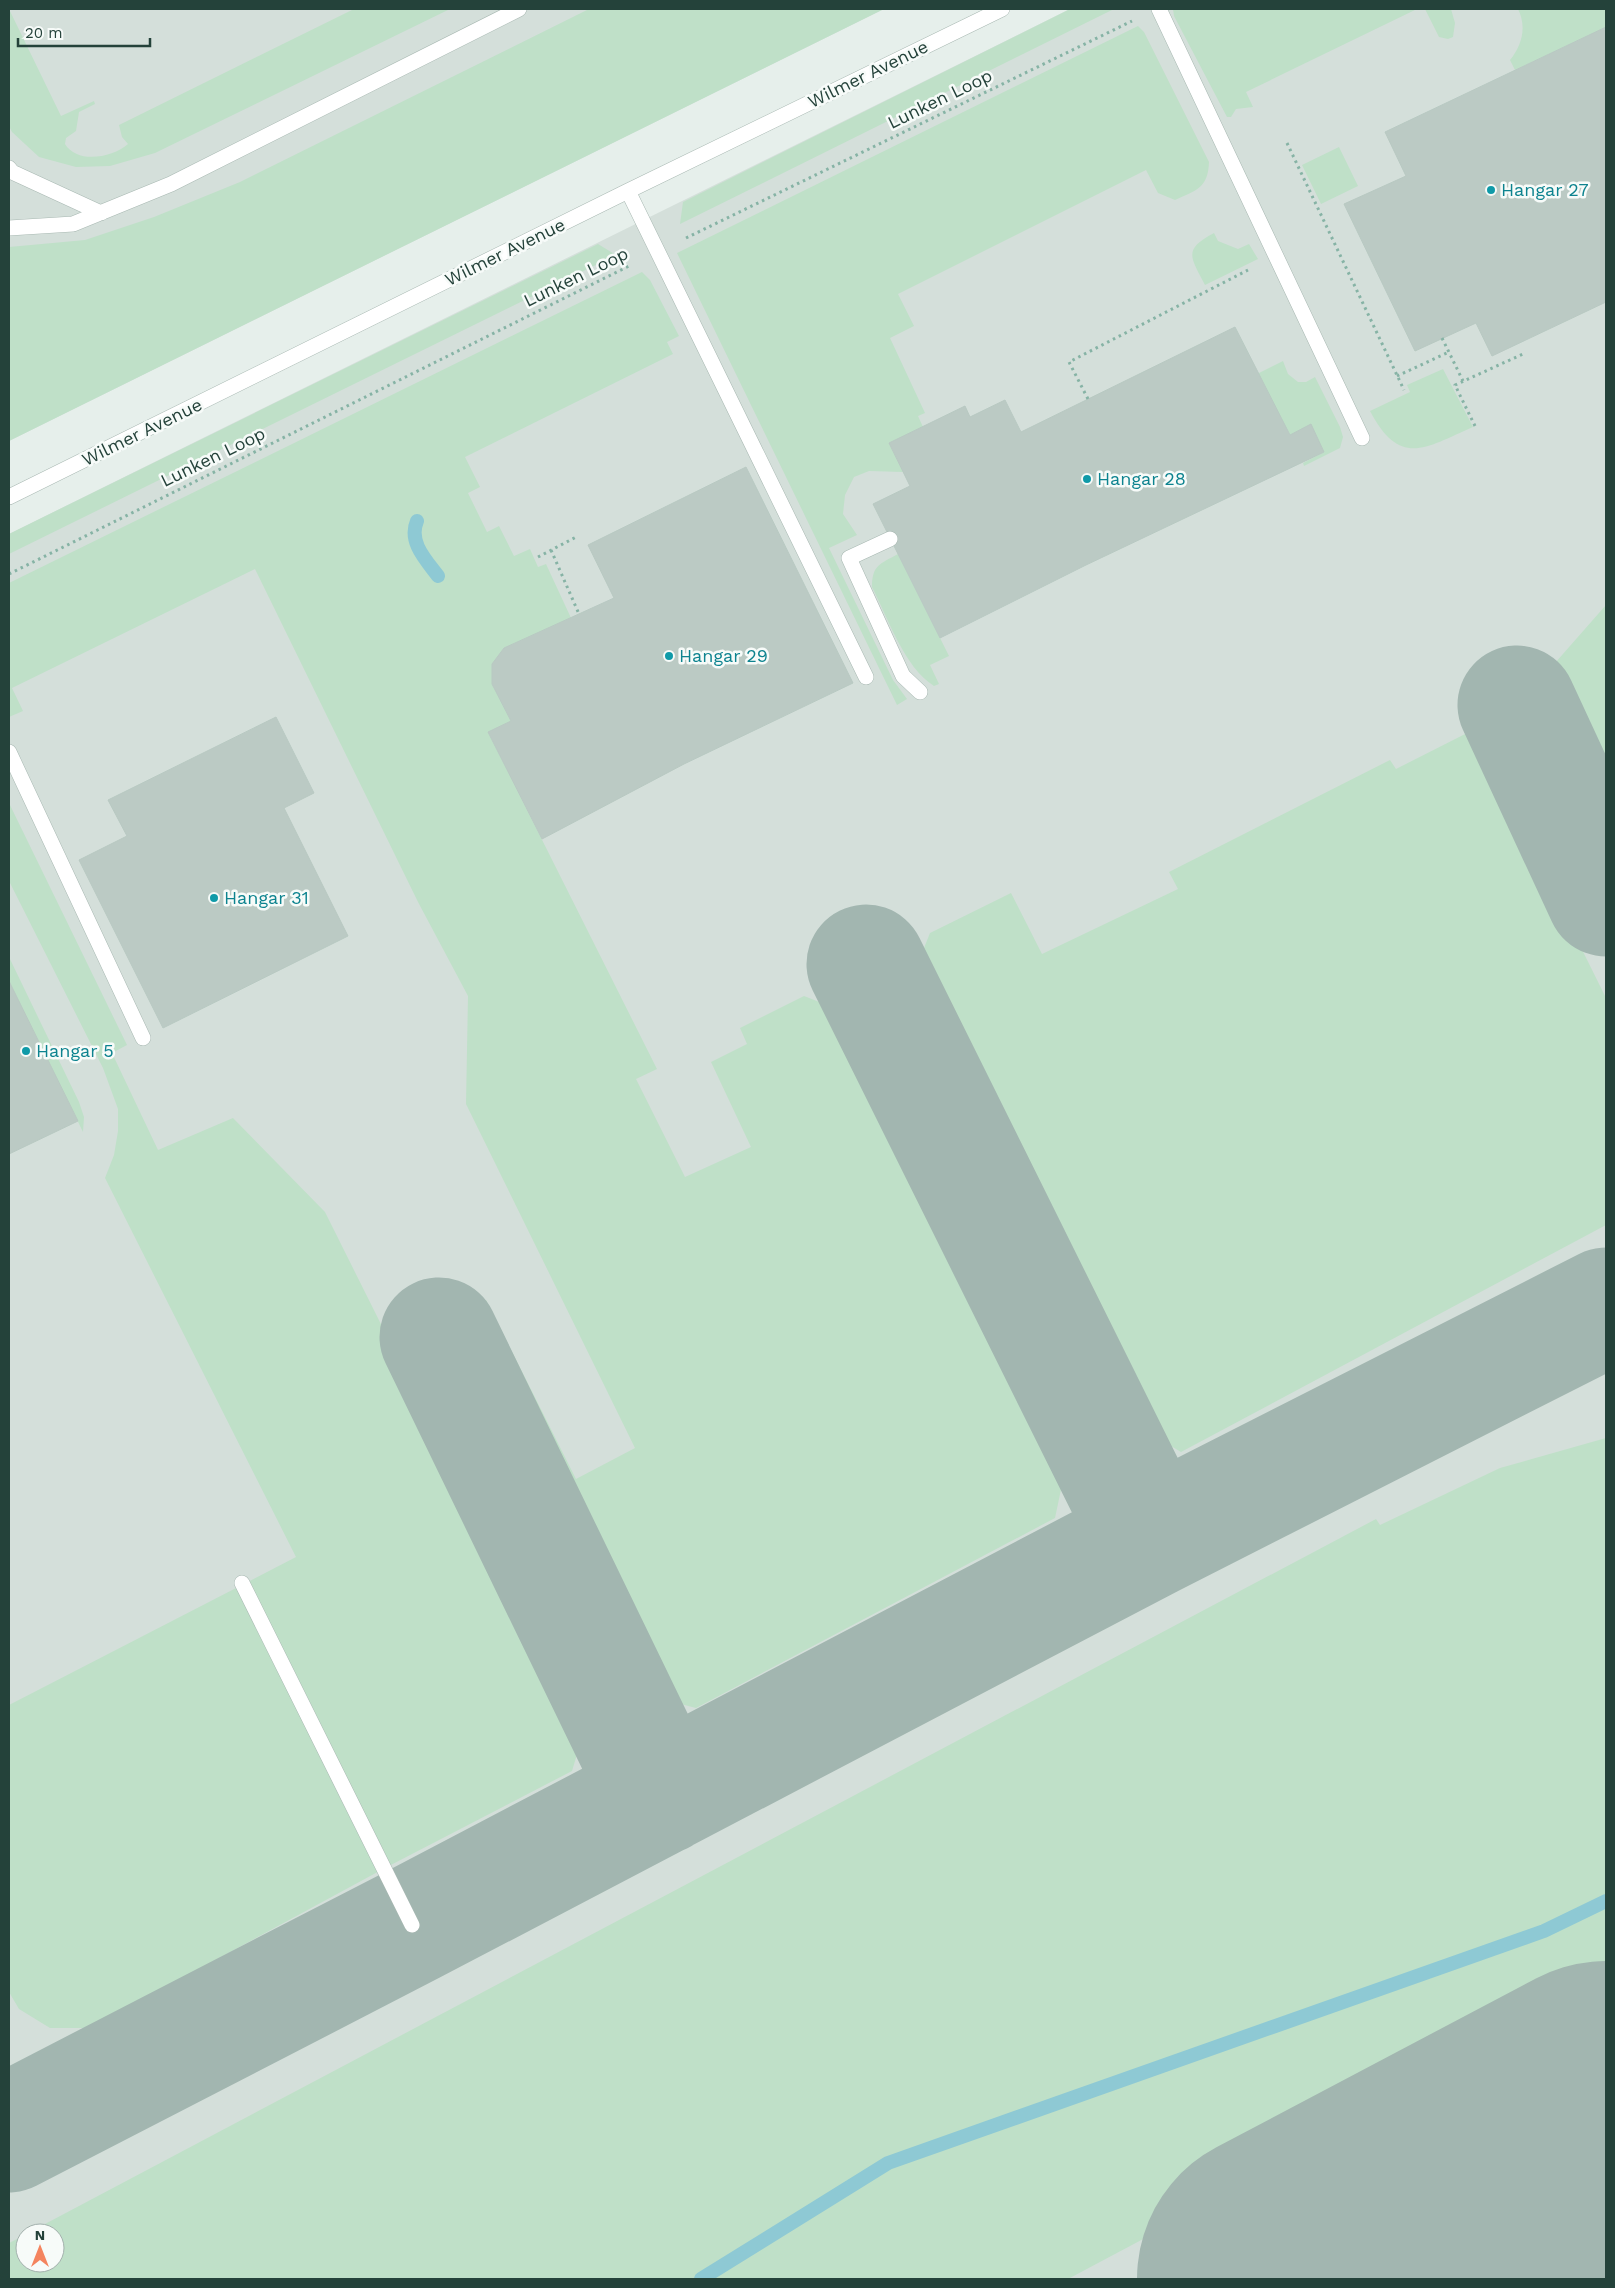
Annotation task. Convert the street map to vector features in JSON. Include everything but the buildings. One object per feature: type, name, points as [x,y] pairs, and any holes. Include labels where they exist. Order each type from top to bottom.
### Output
[{"type":"street","points":[[9,228],[73,224],[172,184],[519,9]]},
{"type":"street","name":"Wilmer Avenue","points":[[9,498],[628,191],[1002,9]]},
{"type":"street","points":[[1159,9],[1362,438]]},
{"type":"street","points":[[9,168],[100,213]]},
{"type":"street","points":[[628,191],[866,677]]},
{"type":"street","points":[[890,539],[849,558],[903,676],[920,692]]},
{"type":"street","points":[[9,752],[143,1038]]},
{"type":"street","points":[[242,1583],[412,1925]]},
{"type":"path","name":"Lunken Loop","points":[[9,574],[658,252],[1139,17]]},
{"type":"path","points":[[1287,143],[1404,390]]},
{"type":"path","points":[[1088,399],[1069,362],[1275,256]]},
{"type":"path","points":[[1442,338],[1463,381]]},
{"type":"path","points":[[1397,376],[1449,352]]},
{"type":"path","points":[[1476,426],[1456,385],[1523,354]]},
{"type":"path","points":[[538,557],[578,536]]},
{"type":"path","points":[[551,550],[579,614]]},
{"type":"shaded area","points":[[9,9],[884,9],[9,441]]},
{"type":"shaded area","points":[[1070,9],[1606,9],[1606,2279],[9,2279],[9,534]]},
{"type":"green space","points":[[9,9],[61,116],[94,101],[95,104],[79,112],[76,131],[66,138],[65,144],[70,150],[78,154],[95,157],[113,153],[128,144],[122,137],[119,125],[354,9],[450,9],[155,153],[110,166],[76,167],[39,157],[12,132],[9,126]]},
{"type":"green space","points":[[589,9],[884,9],[9,441],[9,247],[85,240],[154,217],[240,182]]},
{"type":"green space","points":[[1070,9],[1112,10],[680,224],[683,202]]},
{"type":"green space","points":[[1173,9],[1417,9],[1246,92],[1253,107],[1236,109],[1231,117],[1227,117],[1174,16]]},
{"type":"green space","points":[[1425,9],[1451,9],[1455,23],[1453,37],[1448,39],[1439,37]]},
{"type":"green space","points":[[1518,9],[1606,9],[1606,27],[1515,70],[1510,60],[1518,48],[1523,29]]},
{"type":"green space","points":[[1138,26],[1144,32],[1209,162],[1204,183],[1189,194],[1175,200],[1158,193],[1146,170],[898,294],[914,326],[890,338],[925,413],[918,416],[923,427],[889,443],[903,472],[869,471],[854,477],[845,495],[843,514],[857,535],[829,548],[893,680],[907,699],[897,705],[677,253]]},
{"type":"green space","points":[[1339,147],[1358,186],[1321,204],[1302,165]]},
{"type":"green space","points":[[1214,233],[1218,241],[1238,249],[1249,244],[1258,259],[1205,285],[1192,255],[1197,244]]},
{"type":"green space","points":[[598,244],[616,255],[9,554],[9,534]]},
{"type":"green space","points":[[642,272],[650,280],[679,336],[667,342],[673,354],[465,457],[480,487],[468,493],[487,532],[499,526],[514,556],[530,549],[538,567],[546,564],[571,618],[504,648],[492,664],[492,684],[511,721],[488,732],[657,1069],[636,1079],[685,1177],[751,1147],[711,1062],[747,1044],[740,1028],[804,996],[827,1005],[1063,1480],[1055,1518],[696,1708],[658,1698],[475,1320],[486,1300],[576,1479],[635,1448],[466,1104],[468,996],[418,902],[255,569],[12,688],[23,711],[9,717],[9,583]]},
{"type":"green space","points":[[1283,361],[1288,374],[1298,382],[1306,382],[1315,377],[1340,427],[1343,437],[1340,448],[1304,466],[1303,463],[1324,452],[1311,425],[1290,435],[1257,374]]},
{"type":"green space","points":[[1443,369],[1473,427],[1427,446],[1403,447],[1392,440],[1381,429],[1370,411],[1410,392],[1407,385]]},
{"type":"green space","points":[[898,554],[949,656],[930,665],[939,684],[934,686],[923,678],[905,654],[872,587],[872,580],[878,566]]},
{"type":"green space","points":[[1606,605],[1606,789],[1548,671]]},
{"type":"green space","points":[[1473,730],[1606,998],[1606,1225],[1181,1452],[1149,1433],[920,958],[930,933],[1011,893],[1042,954],[1178,889],[1169,872],[1390,760],[1396,769]]},
{"type":"green space","points":[[9,803],[127,1045],[112,1053],[158,1150],[233,1118],[325,1212],[584,1731],[572,1771],[385,1868],[90,2028],[50,2028],[19,2009],[9,1992],[9,1705],[296,1557],[105,1178],[114,1155],[118,1131],[118,1109],[103,1068],[9,881]]},
{"type":"green space","points":[[9,957],[79,1102],[84,1117],[83,1132],[9,981]]},
{"type":"green space","points":[[1606,1438],[1606,1993],[1068,2279],[9,2279],[9,2243],[15,2240],[15,2273],[65,2273],[65,2223],[47,2223],[1376,1519],[1380,1525],[1500,1468]]},
{"type":"green space","points":[[1606,2219],[1606,2279],[1494,2279]]},
{"type":"waterway","points":[[417,521],[415,529],[417,543],[424,557],[438,576]]},
{"type":"waterway","points":[[701,2279],[888,2163],[1544,1931],[1606,1901]]},
{"type":"taxiway","points":[[1517,705],[1606,897]]},
{"type":"taxiway","points":[[866,964],[1151,1538]]},
{"type":"taxiway","points":[[9,2133],[412,1925],[1151,1538],[1606,1307]]},
{"type":"taxiway","points":[[439,1337],[661,1795]]},
{"type":"runway","points":[[1286,2279],[1606,2110]]},
{"type":"place","name":"Hangar 27","points":[[1491,190]]},
{"type":"place","name":"Hangar 28","points":[[1087,479]]},
{"type":"place","name":"Hangar 29","points":[[669,656]]},
{"type":"place","name":"Hangar 31","points":[[214,898]]},
{"type":"place","name":"Hangar 5","points":[[26,1051]]}]
